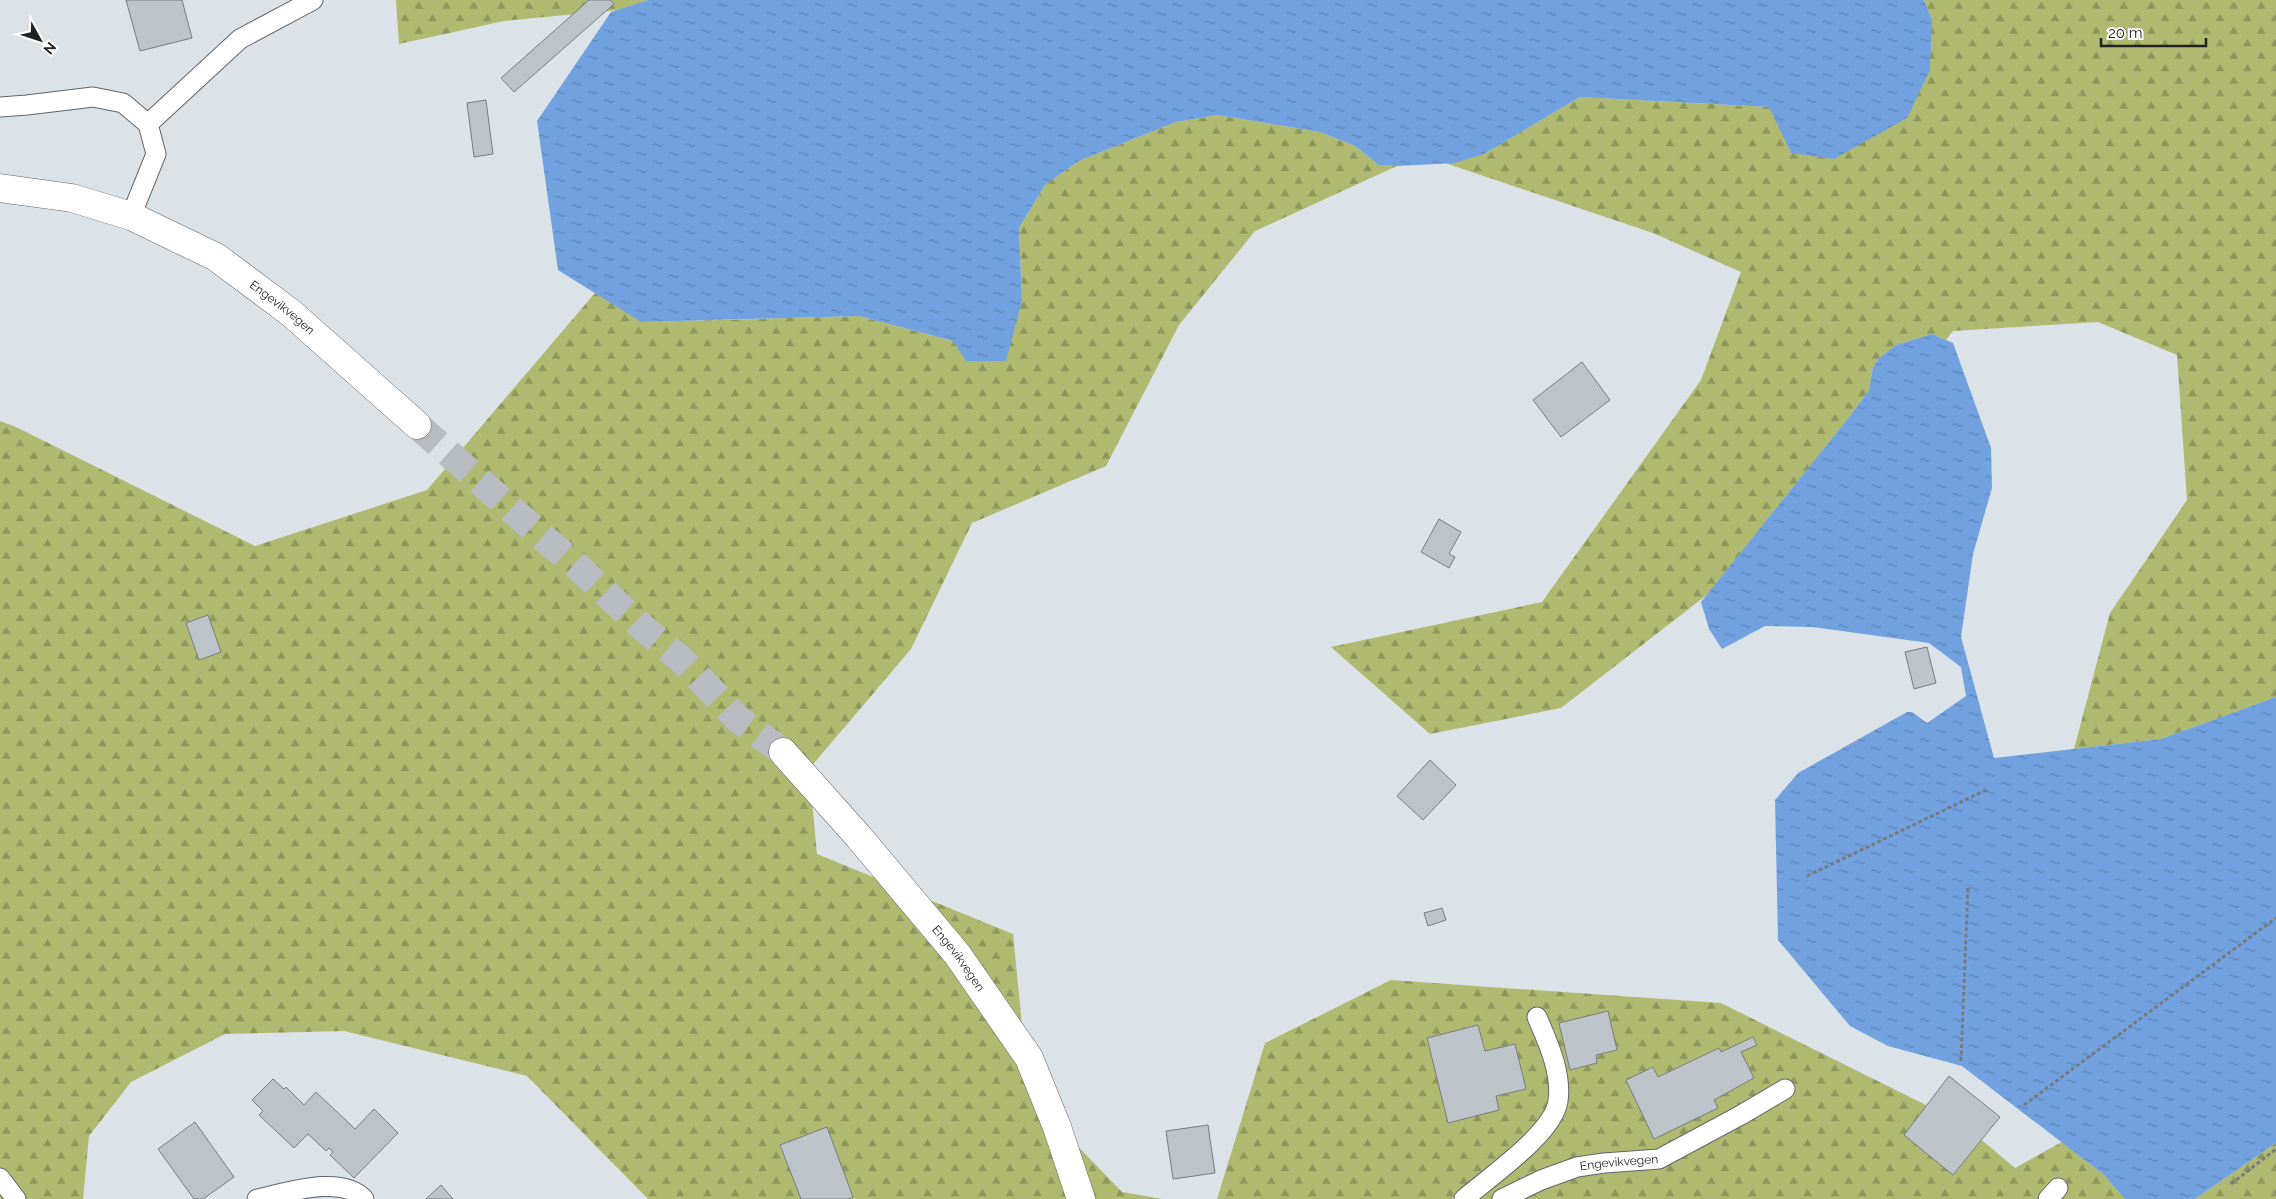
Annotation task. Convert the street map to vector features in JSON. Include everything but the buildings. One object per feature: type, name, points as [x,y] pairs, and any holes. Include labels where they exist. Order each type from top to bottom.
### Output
[{"type":"street","name":"Engevikvegen","points":[[0,188],[72,198],[131,216],[216,256],[291,313],[417,425]]},
{"type":"street","name":"Engevikvegen","points":[[783,752],[858,836],[957,954],[1029,1058],[1057,1127],[1081,1199]]},
{"type":"lane","points":[[148,124],[240,39],[313,0]]},
{"type":"lane","points":[[0,106],[27,106],[93,96],[123,103],[148,124],[156,154],[131,216]]},
{"type":"lane","points":[[1464,1199],[1537,1138],[1553,1115],[1558,1102],[1556,1068],[1537,1017]]},
{"type":"lane","name":"Engevikvegen","points":[[1502,1199],[1541,1180],[1577,1167],[1658,1159],[1741,1115],[1785,1089]]},
{"type":"lane","points":[[0,1178],[16,1199]]},
{"type":"lane","points":[[257,1199],[327,1186],[346,1189],[364,1199]]},
{"type":"path","points":[[1807,876],[1988,789]]},
{"type":"path","points":[[1961,1061],[1968,885]]},
{"type":"path","points":[[2024,1105],[2276,918]]},
{"type":"path","points":[[2231,1184],[2276,1149]]},
{"type":"green space","points":[[396,0],[648,0],[618,10],[504,21],[399,44]]},
{"type":"green space","points":[[1924,0],[2276,0],[2276,697],[2161,739],[2074,749],[2110,613],[2187,500],[2177,355],[2098,322],[1953,331],[1946,340],[1932,334],[1896,345],[1879,358],[1873,367],[1869,390],[1853,412],[1708,594],[1561,708],[1430,734],[1331,647],[1542,602],[1701,380],[1741,272],[1653,233],[1445,163],[1484,154],[1580,97],[1770,107],[1791,153],[1932,20]]},
{"type":"green space","points":[[1217,115],[1320,132],[1355,146],[1379,165],[1397,166],[1255,231],[1179,325],[1106,466],[972,523],[911,649],[809,769],[817,854],[1013,934],[1029,1096],[1122,1192],[1162,1199],[648,1199],[527,1076],[344,1031],[225,1034],[131,1082],[89,1136],[83,1199],[0,1199],[0,421],[16,427],[255,546],[427,490],[595,293],[642,322],[859,316],[953,341],[1022,300],[1019,228],[1045,185],[1079,161],[1176,122]]},
{"type":"green space","points":[[1391,980],[1721,1003],[1960,1122],[2015,1168],[2062,1142],[2103,1174],[2125,1199],[1217,1199],[1265,1043]]},
{"type":"green space","points":[[2276,1143],[2276,1199],[2195,1199]]},
{"type":"water","points":[[648,0],[1924,0],[1932,20],[1930,70],[1907,118],[1834,159],[1791,153],[1769,107],[1580,97],[1484,154],[1455,163],[1397,166],[1379,165],[1355,146],[1320,132],[1217,115],[1176,122],[1079,161],[1045,185],[1019,228],[1022,301],[1006,361],[966,361],[953,341],[859,316],[641,322],[558,270],[537,121],[611,12]]},
{"type":"water","points":[[1932,334],[1953,343],[1991,448],[1992,488],[1973,554],[1961,637],[1994,758],[2161,739],[2276,697],[2276,1143],[2195,1199],[2125,1199],[2103,1174],[1962,1066],[1888,1046],[1850,1026],[1778,940],[1775,800],[1798,773],[1907,712],[1912,712],[1927,723],[1966,696],[1961,667],[1929,643],[1813,627],[1765,626],[1722,649],[1709,629],[1701,602],[1853,412],[1869,390],[1873,367],[1879,358],[1896,345]]},
{"type":"tunnel","points":[[417,425],[577,566],[640,625],[684,662],[739,720],[783,752]]}]
